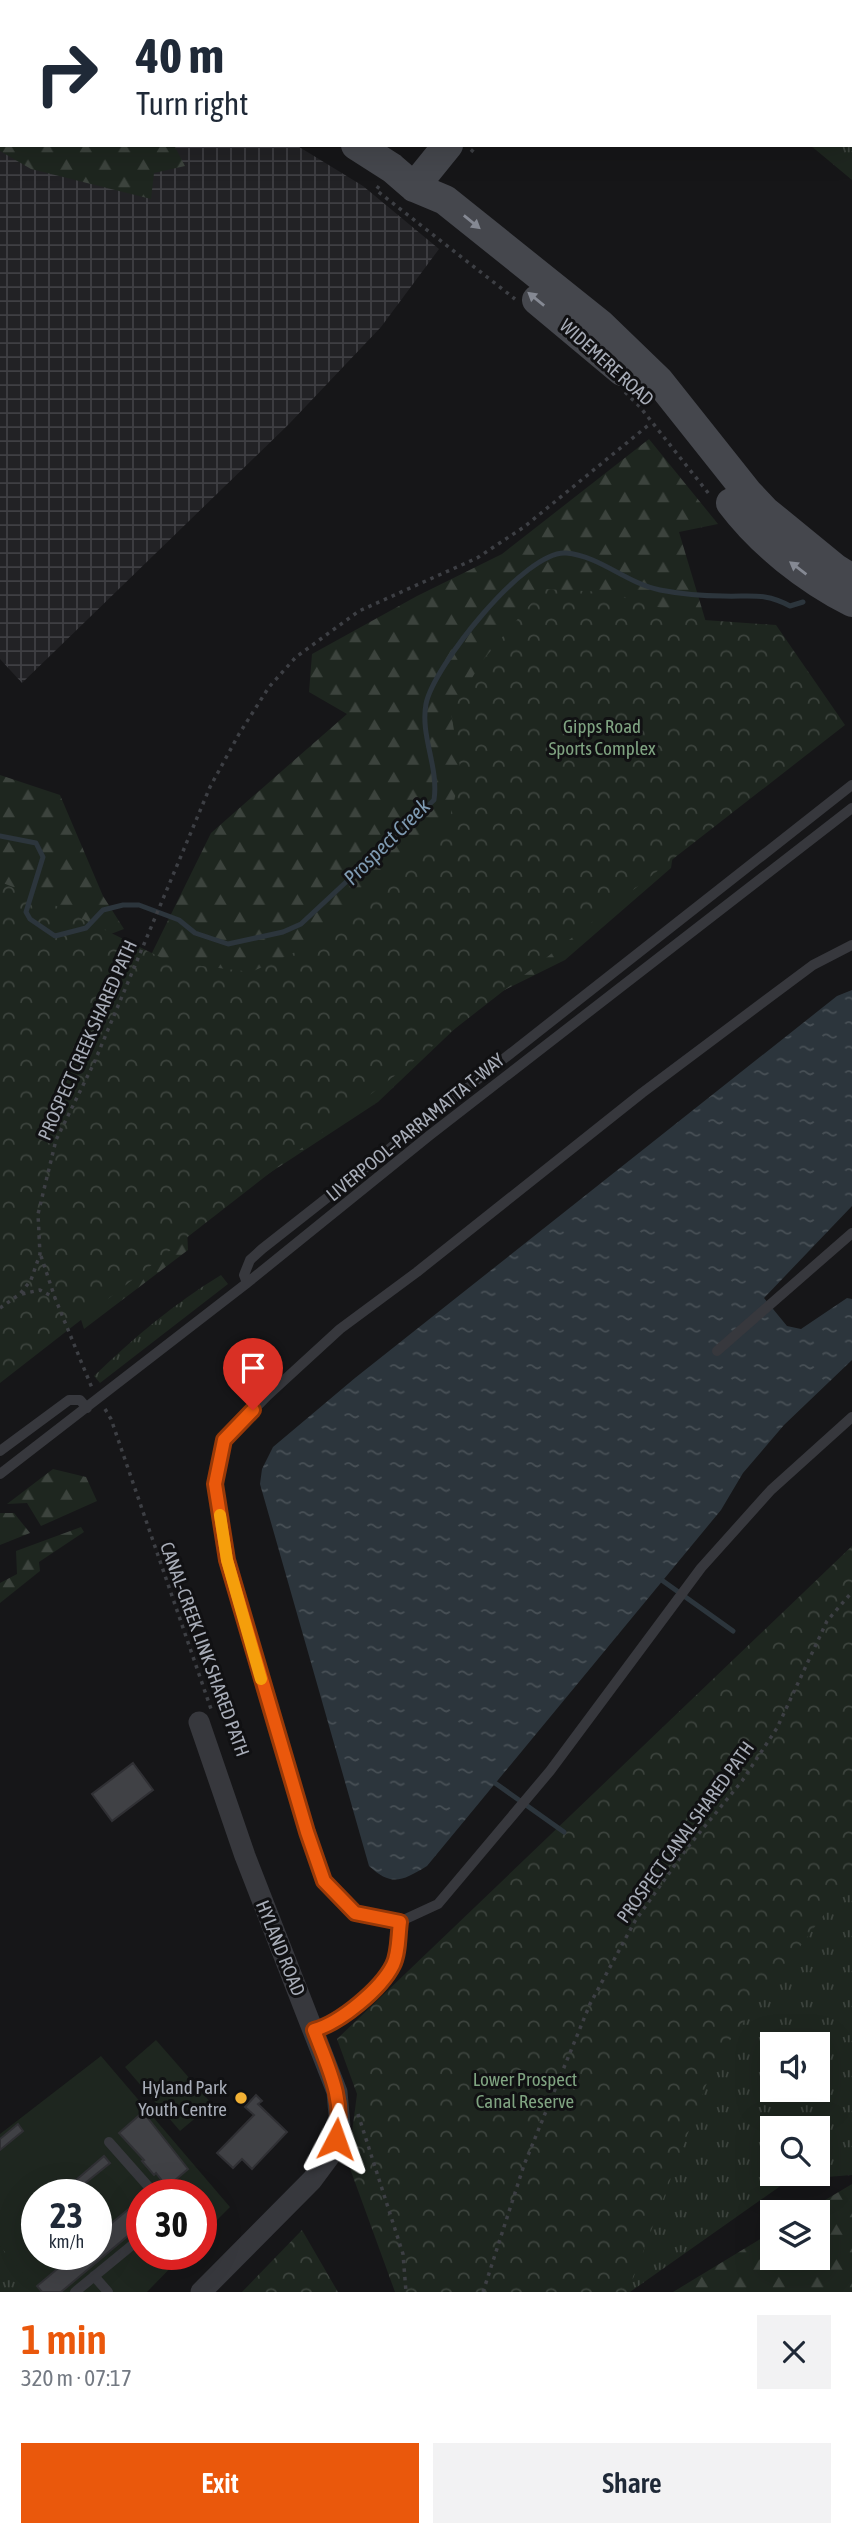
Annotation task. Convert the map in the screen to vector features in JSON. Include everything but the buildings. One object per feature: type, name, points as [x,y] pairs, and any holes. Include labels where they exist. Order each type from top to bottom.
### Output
[{"type":"main road","name":"WIDEMERE ROAD","points":[[359,147],[392,168],[414,187],[432,215],[625,373],[757,518],[795,566],[833,593],[852,602]]},
{"type":"main road","points":[[414,187],[446,147]]},
{"type":"main road","name":"WIDEMERE ROAD","points":[[757,518],[852,579]]},
{"type":"street","name":"HYLAND ROAD","points":[[201,2292],[312,2180],[332,2153],[340,2126],[337,2092],[245,1856],[206,1718]]},
{"type":"lane","points":[[247,1283],[244,1275],[247,1265],[262,1250],[852,785]]},
{"type":"lane","name":"LIVERPOOL–PARRAMATTA T-WAY","points":[[0,1474],[247,1283],[441,1126],[852,808]]},
{"type":"lane","points":[[852,945],[813,965],[642,1093],[418,1272],[341,1329],[268,1395],[224,1440],[215,1484],[227,1560],[295,1793],[324,1881],[355,1913],[400,1922],[438,1904],[550,1771],[701,1568],[771,1490],[852,1417]]},
{"type":"lane","points":[[717,1351],[852,1233]]},
{"type":"lane","points":[[0,1451],[69,1400],[80,1400],[87,1408]]},
{"type":"lane","points":[[314,2030],[325,2027],[355,2007],[382,1982],[394,1964],[400,1922]]},
{"type":"lane","points":[[109,2142],[142,2179]]},
{"type":"lane","points":[[75,2292],[126,2249]]},
{"type":"lane","points":[[94,2276],[108,2292]]},
{"type":"path","points":[[376,190],[423,226]]},
{"type":"path","name":"PROSPECT CREEK SHARED PATH","points":[[0,1308],[20,1294],[31,1280],[40,1254],[38,1214],[56,1140],[94,1063],[210,787],[269,687],[296,657],[359,611],[477,558],[524,527],[651,423]]},
{"type":"path","points":[[40,1254],[46,1276],[87,1378]]},
{"type":"path","points":[[20,1294],[40,1290],[55,1298]]},
{"type":"path","name":"CANAL-CREEK LINK SHARED PATH","points":[[104,1408],[111,1419],[206,1718]]},
{"type":"path","name":"PROSPECT CANAL SHARED PATH","points":[[482,2292],[524,2165],[590,2004],[635,1922],[687,1848],[742,1780],[777,1728],[827,1621],[852,1592]]},
{"type":"path","points":[[354,2108],[361,2117],[403,2254],[406,2292]]},
{"type":"shaded area","points":[[0,147],[299,147],[363,186],[439,249],[381,327],[289,424],[22,683],[0,659]]},
{"type":"green space","points":[[0,147],[175,147],[185,166],[154,173],[151,199],[31,169],[0,151]]},
{"type":"green space","points":[[812,147],[852,147],[852,180]]},
{"type":"green space","name":"Gipps Road Sports Complex","points":[[649,439],[718,524],[679,532],[714,649],[680,809],[671,868],[565,960],[486,999],[378,1102],[187,1227],[188,1250],[84,1329],[53,1232],[115,1028],[211,833],[347,714],[309,692],[312,654],[417,596],[502,554]]},
{"type":"green space","name":"Gipps Road Sports Complex","points":[[543,589],[604,592],[704,620],[776,625],[845,725],[0,1383],[0,882],[32,894],[170,962],[251,972],[324,939],[390,872],[449,821],[461,773],[451,712],[483,660]]},
{"type":"green space","points":[[0,775],[60,795],[103,896],[124,929],[53,956],[0,949]]},
{"type":"green space","points":[[221,1275],[228,1284],[100,1383],[94,1376],[155,1322]]},
{"type":"green space","points":[[53,1469],[86,1477],[97,1501],[41,1526],[27,1503],[7,1504]]},
{"type":"green space","points":[[0,1513],[14,1513],[30,1533],[0,1545]]},
{"type":"green space","points":[[81,1527],[84,1532],[39,1562],[40,1571],[0,1603],[0,1583],[17,1574],[16,1551]]},
{"type":"green space","name":"Lower Prospect Canal Reserve","points":[[852,1546],[852,1877],[716,2059],[628,2292],[395,2292],[348,2163],[357,2094],[337,2039]]},
{"type":"green space","points":[[852,1853],[852,2175],[830,2177],[830,2116],[760,2116],[760,2186],[780,2186],[630,2292],[595,2292],[810,1876]]},
{"type":"green space","points":[[156,2040],[212,2104],[180,2131],[125,2067]]},
{"type":"green space","points":[[101,2056],[206,2179],[126,2179],[126,2270],[168,2270],[147,2292],[39,2292],[0,2246],[0,2134]]},
{"type":"green space","points":[[852,2184],[852,2292],[673,2292],[760,2239],[760,2270],[830,2270],[830,2200],[825,2200]]},
{"type":"green space","points":[[217,2192],[230,2207],[217,2220]]},
{"type":"green space","points":[[302,2230],[338,2292],[242,2292]]},
{"type":"green space","points":[[0,2231],[21,2261],[21,2270],[27,2270],[43,2292],[0,2292]]},
{"type":"water","points":[[852,990],[852,1206],[764,1298],[787,1326],[801,1329],[847,1298],[852,1299],[852,1360],[784,1425],[743,1473],[721,1510],[427,1866],[397,1880],[384,1877],[369,1866],[260,1484],[262,1469],[273,1447],[355,1378],[837,996]]},
{"type":"waterway","name":"Prospect Creek","points":[[0,836],[36,843],[43,857],[26,912],[30,919],[55,936],[86,928],[103,910],[123,905],[139,905],[179,920],[195,933],[228,944],[283,932],[301,924],[434,800],[434,776],[425,728],[426,704],[432,687],[445,664],[483,614],[528,570],[548,557],[566,553],[578,555],[660,590],[684,594],[765,597],[790,606],[803,602]]},
{"type":"waterway","points":[[663,1581],[733,1631]]},
{"type":"waterway","points":[[495,1783],[564,1832]]},
{"type":"slow traffic","points":[[220,1515],[227,1560],[261,1679]]},
{"type":"place","name":"Hyland Park Youth Centre","points":[[241,2098]]},
{"type":"route","points":[[253,1410],[224,1440],[215,1484],[227,1560],[324,1881],[355,1913],[400,1922],[394,1964],[382,1982],[355,2007],[325,2027],[314,2030],[337,2092],[340,2126],[336,2139]]}]
